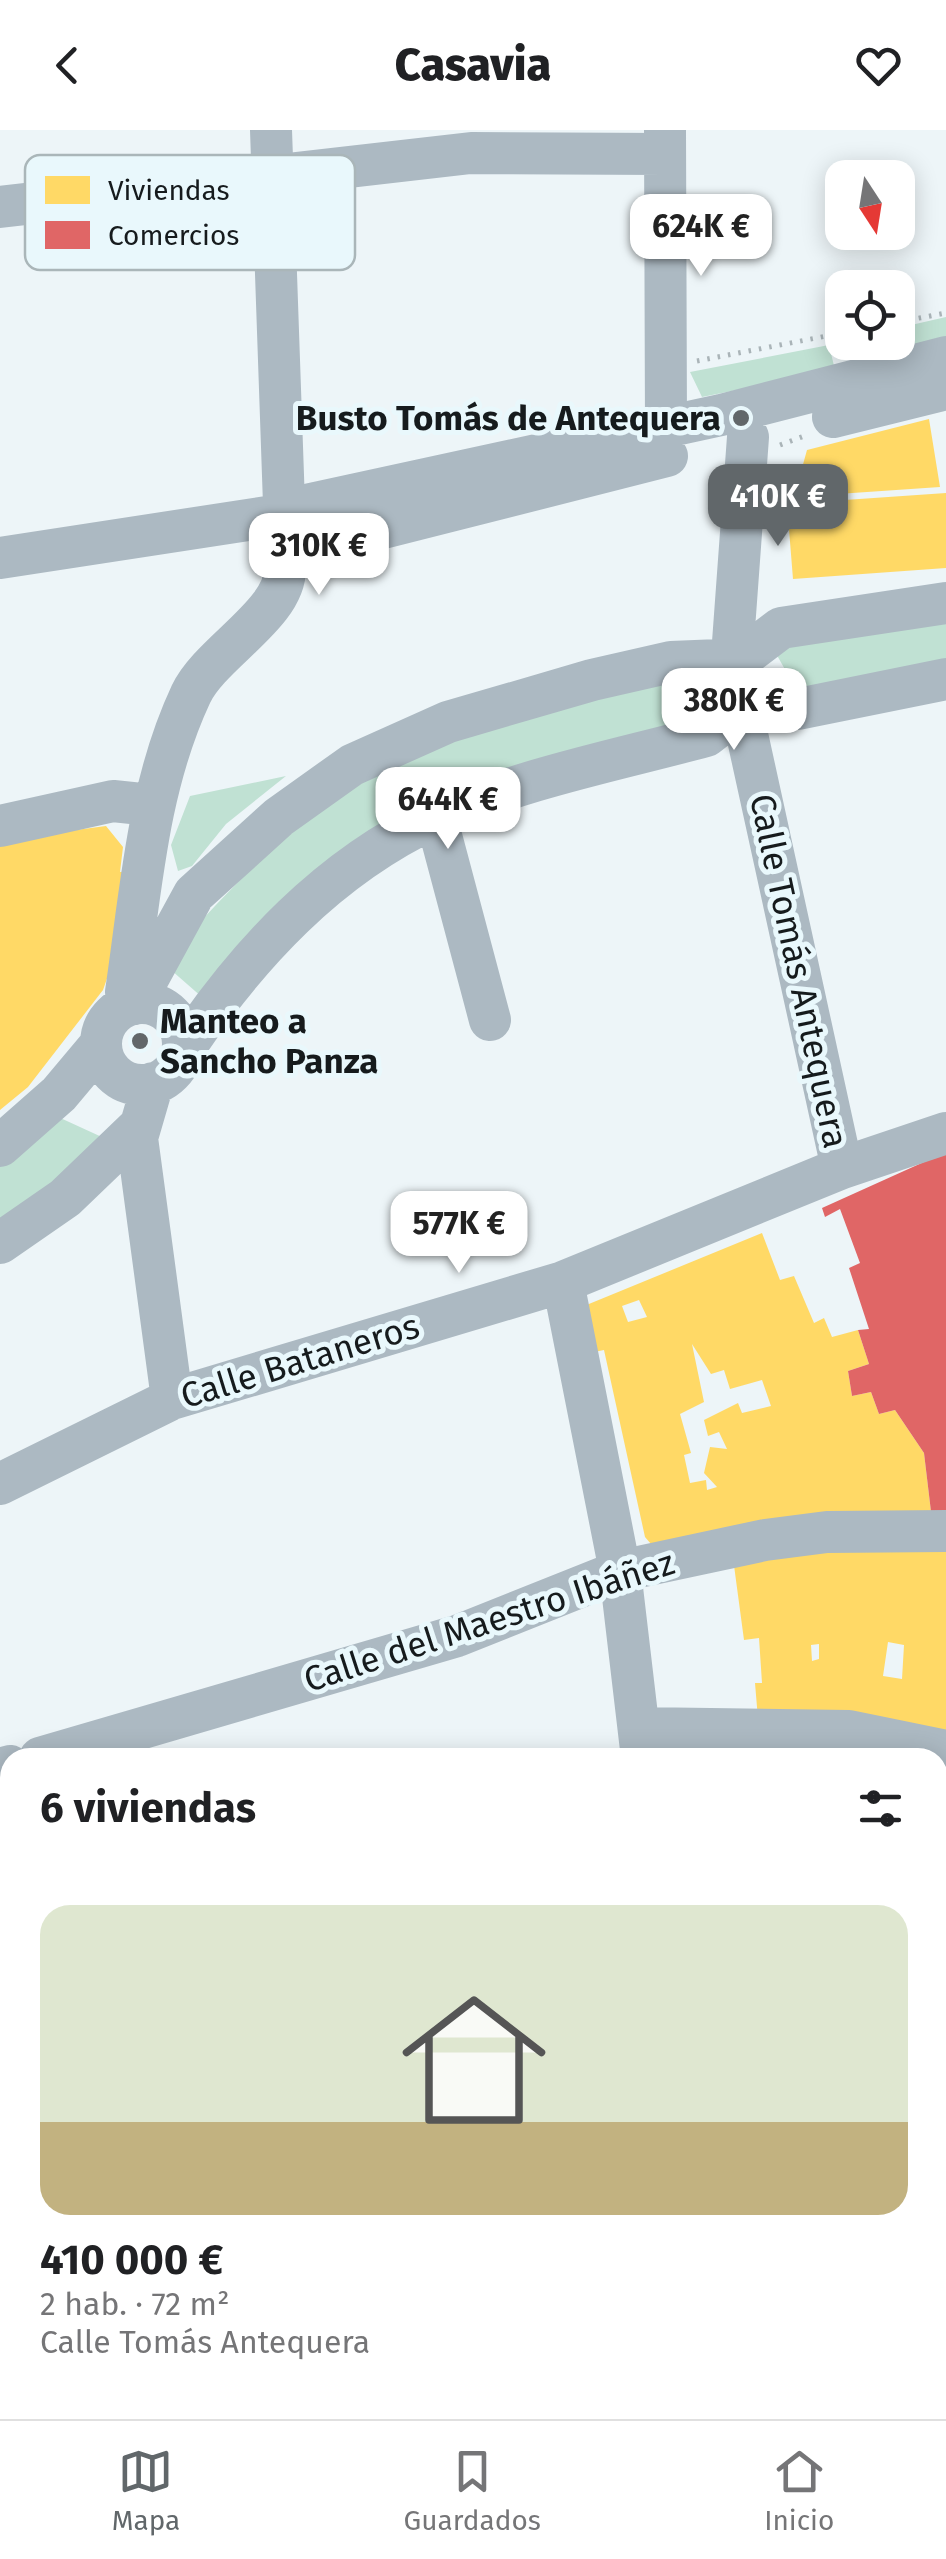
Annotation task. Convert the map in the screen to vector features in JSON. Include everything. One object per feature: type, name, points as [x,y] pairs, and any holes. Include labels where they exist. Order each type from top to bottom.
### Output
[{"type":"street","points":[[271,130],[272,155]]},
{"type":"street","points":[[355,165],[471,153],[664,142],[666,427]]},
{"type":"street","points":[[0,206],[25,203]]},
{"type":"street","points":[[277,270],[286,508],[262,547],[285,568],[307,568],[317,561],[328,542],[324,519],[286,508]]},
{"type":"street","points":[[0,558],[286,508],[666,427],[749,430],[946,357]]},
{"type":"street","points":[[328,542],[749,430],[946,389]]},
{"type":"street","points":[[732,657],[749,430]]},
{"type":"street","points":[[129,1006],[151,805],[192,691],[272,604],[285,585],[285,568]]},
{"type":"street","points":[[0,1146],[59,1094],[100,1044],[107,1022],[129,1006],[194,894],[279,817],[352,764],[448,722],[592,680],[672,662],[732,657],[781,628],[946,603]]},
{"type":"street","name":"Calle Tomás Antequera","points":[[732,657],[760,666],[768,684],[744,714],[842,1168]]},
{"type":"street","points":[[100,1044],[108,1068],[140,1085],[153,1083],[172,1072],[207,1014],[297,910],[370,853],[436,817],[706,736],[744,714],[798,709],[946,679]]},
{"type":"street","points":[[0,826],[113,801],[151,805]]},
{"type":"street","points":[[436,817],[490,1020]]},
{"type":"street","points":[[142,880],[194,894]]},
{"type":"street","points":[[129,1006],[148,1004],[170,1015],[178,1026],[182,1052]]},
{"type":"street","points":[[153,1083],[137,1138],[172,1400]]},
{"type":"street","points":[[0,1243],[65,1198],[140,1126]]},
{"type":"street","name":"Calle Bataneros","points":[[0,1484],[172,1400],[563,1282],[842,1168],[946,1133]]},
{"type":"street","points":[[563,1282],[620,1572],[640,1743],[849,1731],[931,1748]]},
{"type":"street","name":"Calle del Maestro Ibáñez","points":[[74,1748],[457,1636],[620,1572],[765,1540],[827,1532],[946,1531]]},
{"type":"path","points":[[915,319],[946,313]]},
{"type":"path","points":[[665,368],[825,336]]},
{"type":"path","points":[[749,430],[824,431]]},
{"type":"green space","points":[[946,317],[946,345],[915,352],[915,324]]},
{"type":"green space","points":[[825,346],[825,360],[833,360],[835,370],[702,397],[690,372]]},
{"type":"green space","points":[[946,616],[946,675],[786,694],[787,673],[774,650]]},
{"type":"green space","points":[[682,678],[696,728],[512,773],[203,998],[163,963],[277,846],[308,819],[376,773],[478,732]]},
{"type":"green space","points":[[286,776],[226,824],[192,866],[178,871],[171,845],[190,796]]},
{"type":"green space","points":[[56,1116],[104,1138],[37,1199],[0,1224],[0,1162]]},
{"type":"building: Viviendas","points":[[929,419],[940,487],[794,497],[807,450]]},
{"type":"building: Viviendas","points":[[946,493],[946,568],[793,579],[787,504]]},
{"type":"building: Viviendas","points":[[106,826],[123,847],[120,872],[129,871],[117,950],[103,990],[28,1087],[0,1110],[0,840]]},
{"type":"building: Viviendas","points":[[762,1233],[780,1280],[794,1276],[814,1323],[824,1318],[832,1337],[858,1330],[869,1364],[848,1371],[852,1396],[871,1392],[879,1414],[895,1410],[924,1453],[932,1520],[657,1551],[645,1537],[604,1350],[594,1352],[584,1306]],"holes":[[[639,1300],[647,1317],[628,1322],[622,1306]],[[692,1344],[711,1374],[724,1370],[730,1389],[762,1380],[771,1406],[742,1413],[738,1403],[704,1420],[708,1436],[719,1432],[727,1449],[710,1447],[704,1473],[717,1487],[707,1490],[706,1480],[690,1483],[684,1455],[691,1453],[680,1414],[704,1402]]]},
{"type":"building: Viviendas","points":[[946,1544],[946,1741],[758,1719],[755,1683],[762,1683],[759,1638],[744,1640],[733,1558]],"holes":[[[888,1642],[904,1645],[902,1679],[883,1676]],[[819,1644],[819,1659],[812,1661],[811,1645]]]},
{"type":"building: Viviendas","points":[[803,1739],[862,1748],[803,1748]]},
{"type":"building: Comercios","points":[[946,1152],[946,1521],[932,1520],[924,1453],[895,1410],[879,1414],[871,1392],[852,1396],[848,1371],[869,1364],[858,1330],[869,1329],[849,1268],[860,1263],[840,1209],[825,1217],[822,1208]]},
{"type":"place","name":"Busto Tomás de Antequera","points":[[741,418]]},
{"type":"place","name":"Manteo a Sancho Panza","points":[[140,1041]]}]
